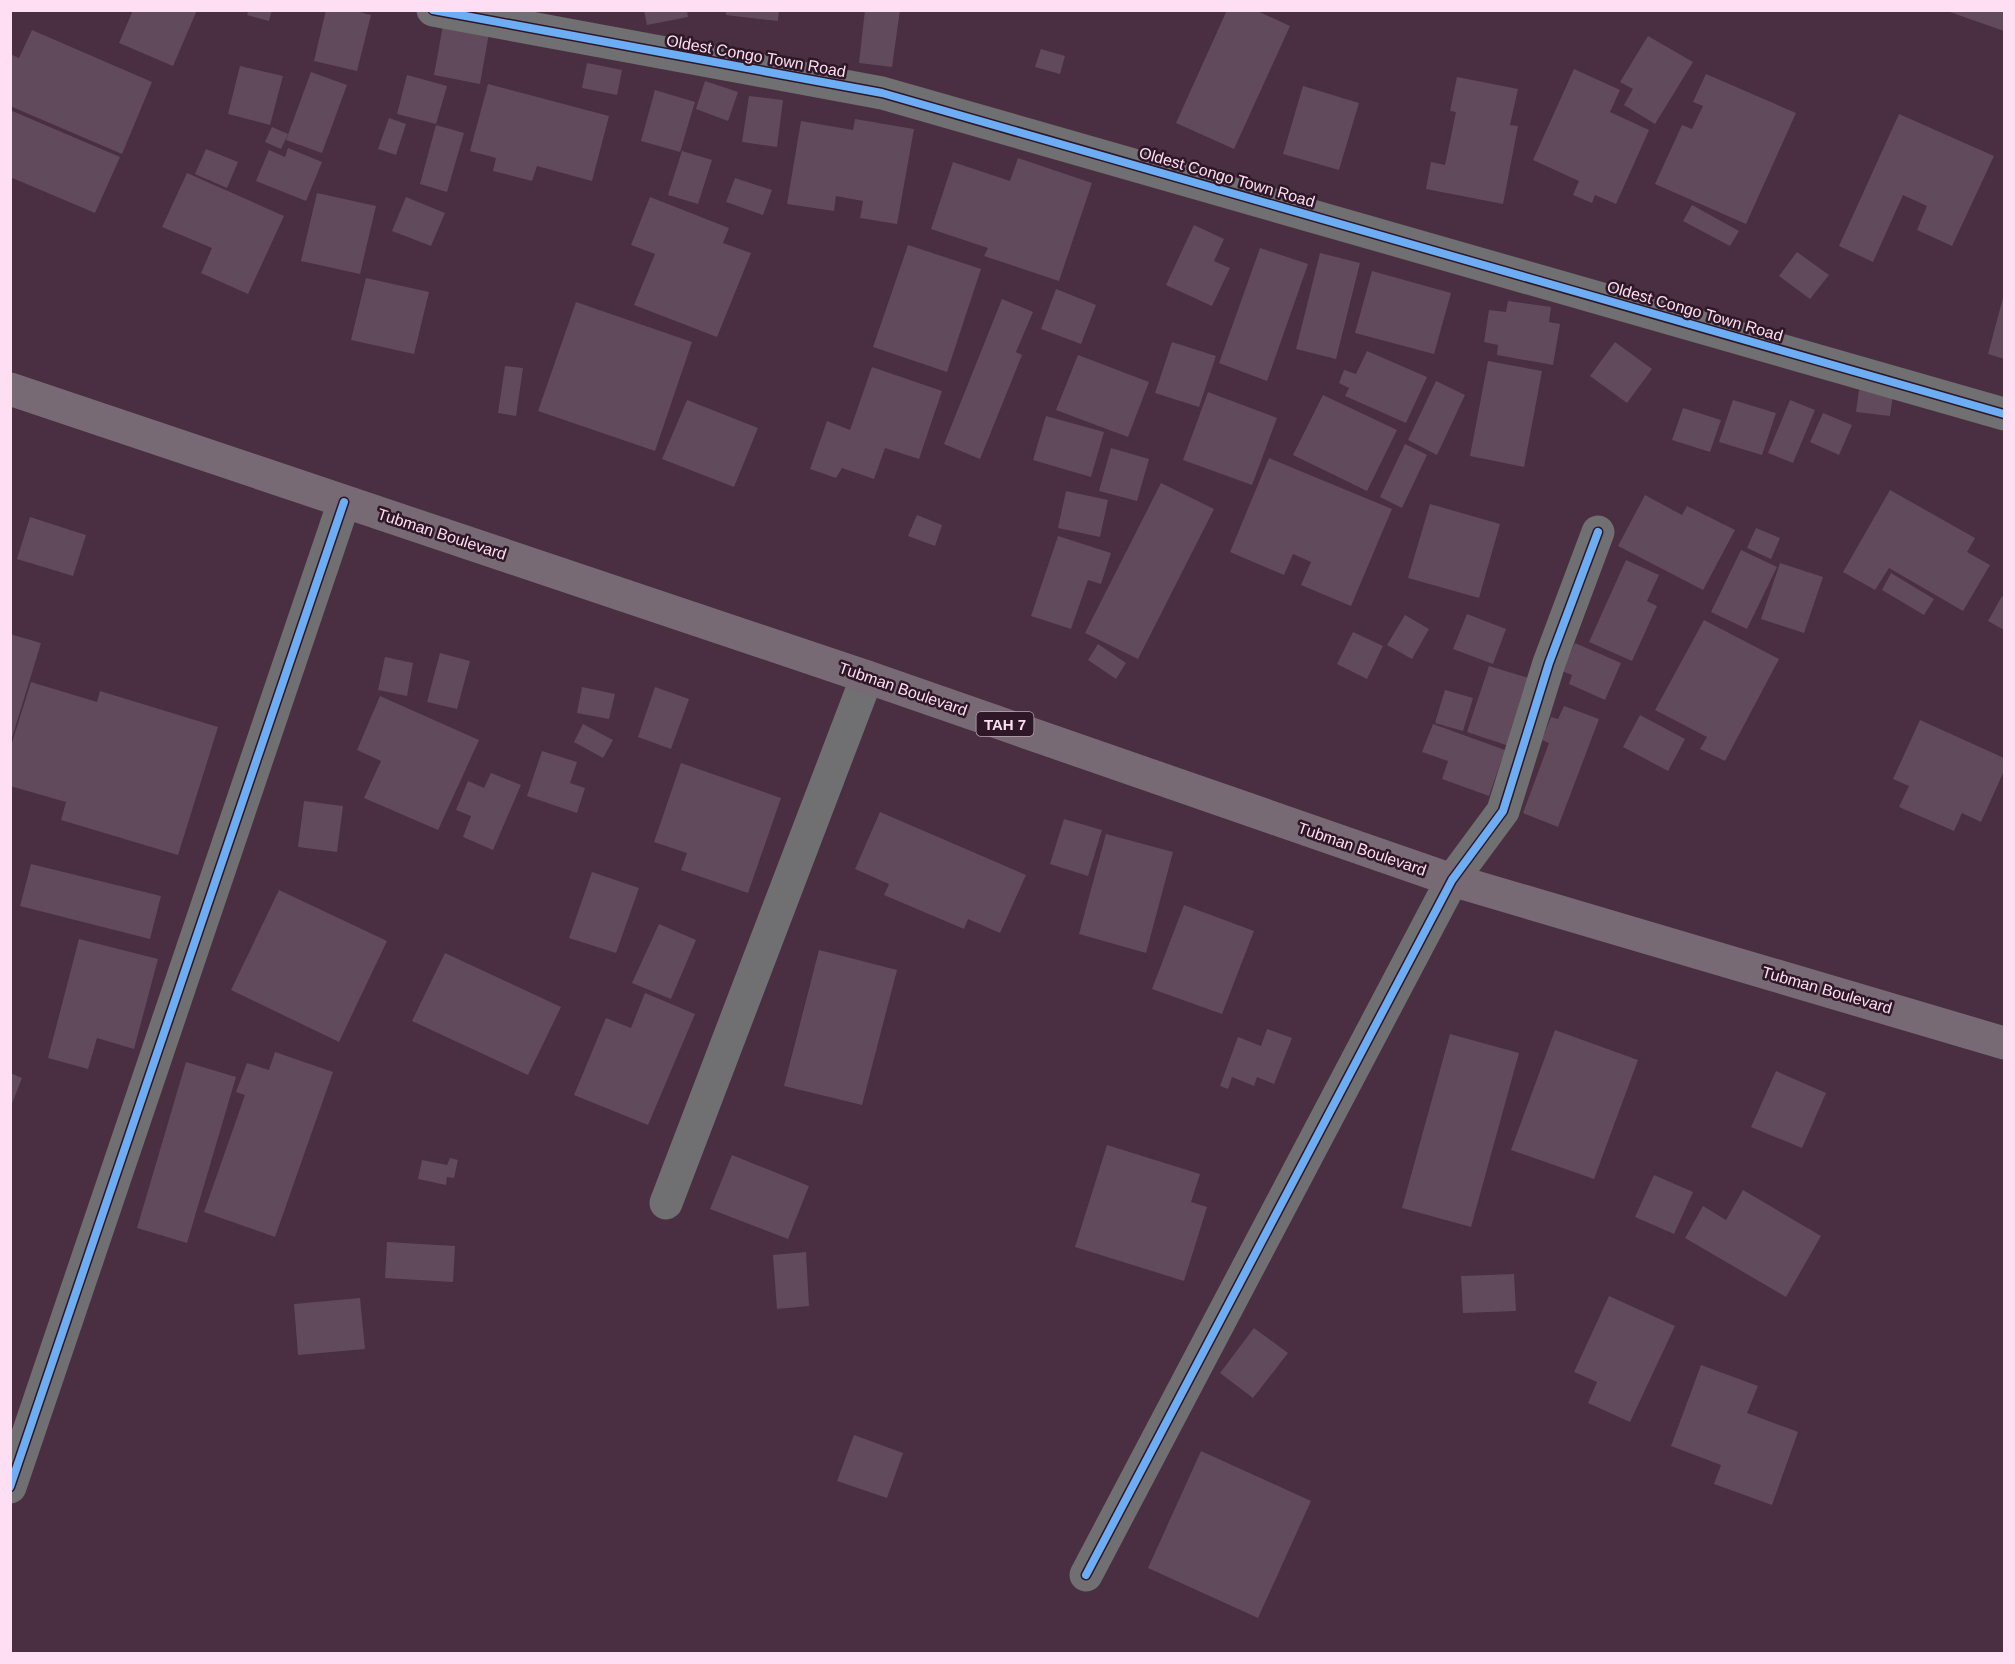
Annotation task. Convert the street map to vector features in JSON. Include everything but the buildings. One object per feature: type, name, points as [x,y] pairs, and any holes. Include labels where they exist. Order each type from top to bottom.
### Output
[{"type":"highway","name":"Tubman Boulevard","points":[[10,388],[867,677],[1452,880],[2004,1043]]},
{"type":"street","name":"Oldest Congo Town Road","points":[[433,10],[882,93],[2004,414]]},
{"type":"street","points":[[10,1487],[344,502]]},
{"type":"street","points":[[1086,1575],[1452,880],[1503,811],[1549,663],[1598,532]]},
{"type":"street","points":[[666,1203],[867,677]]},
{"type":"cycle path","points":[[433,10],[882,93],[2004,414]]},
{"type":"cycle path","points":[[10,1487],[344,502]]},
{"type":"cycle path","points":[[1086,1575],[1452,880],[1503,811],[1549,663],[1598,532]]}]
